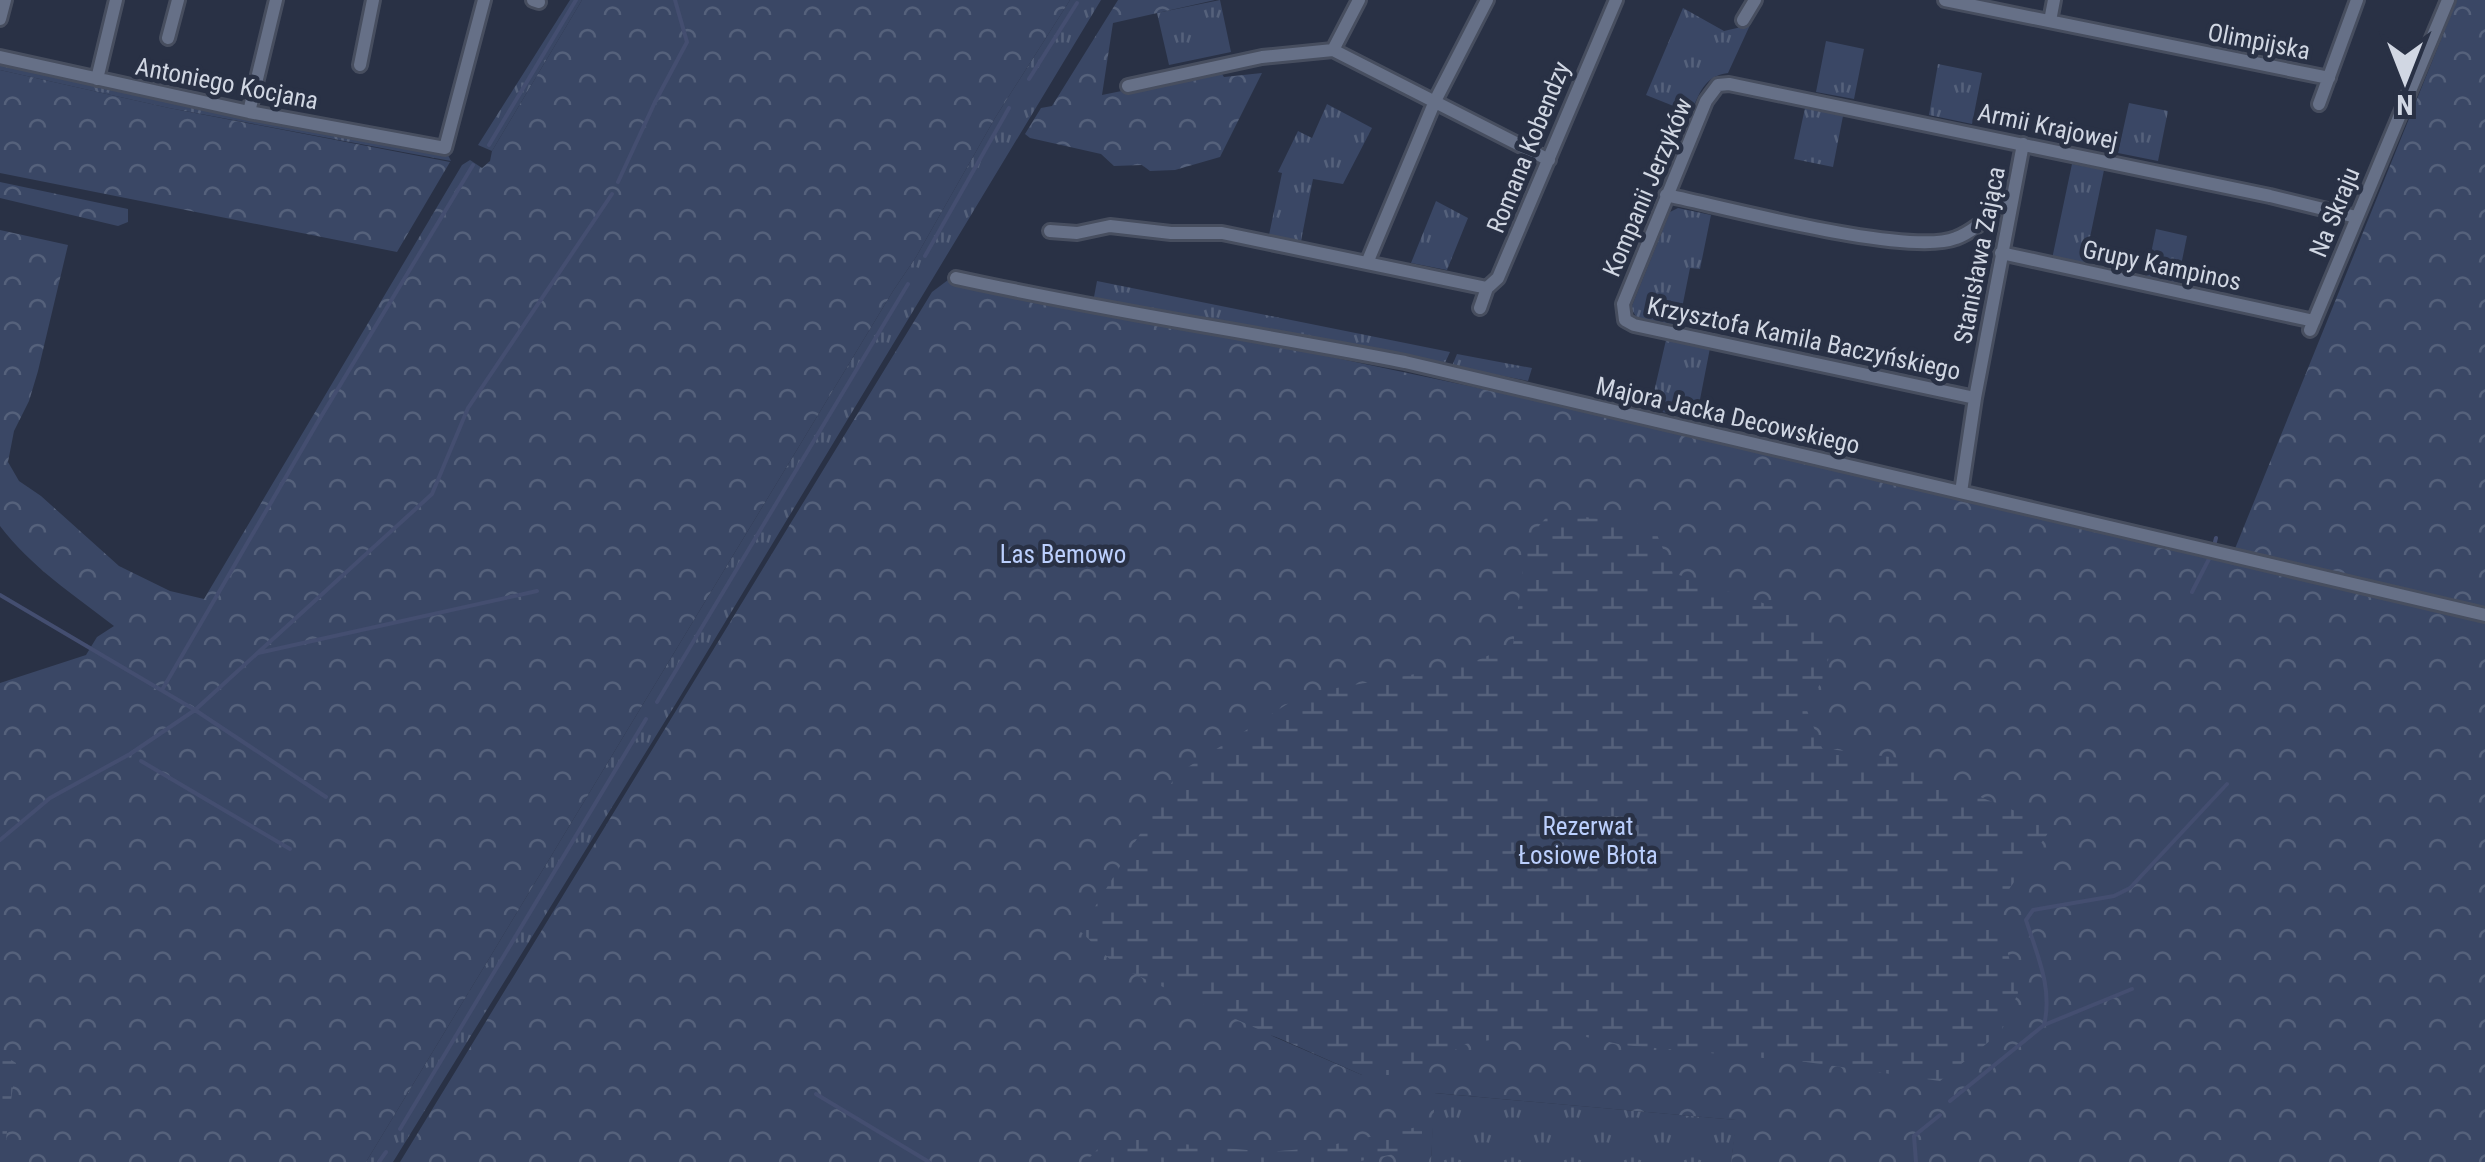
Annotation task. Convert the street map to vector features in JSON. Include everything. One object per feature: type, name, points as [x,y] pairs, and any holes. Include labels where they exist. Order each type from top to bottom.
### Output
[{"type":"street","points":[[0,20],[5,0]]},
{"type":"street","points":[[97,79],[116,0]]},
{"type":"street","points":[[168,38],[178,0]]},
{"type":"street","points":[[249,112],[276,0]]},
{"type":"street","points":[[360,65],[373,0]]},
{"type":"street","name":"Antoniego Kocjana","points":[[0,57],[249,112],[446,148],[484,0]]},
{"type":"street","points":[[1333,50],[1359,0]]},
{"type":"street","points":[[1367,263],[1435,101],[1487,0]]},
{"type":"street","name":"Romana Kobendzy","points":[[1480,308],[1487,288],[1498,278],[1616,0]]},
{"type":"street","points":[[1743,20],[1755,0]]},
{"type":"street","name":"Olimpijska","points":[[1946,0],[2329,78]]},
{"type":"street","points":[[2050,21],[2054,0]]},
{"type":"street","points":[[2319,104],[2357,0]]},
{"type":"street","name":"Na Skraju","points":[[2312,326],[2448,0]]},
{"type":"street","points":[[1128,86],[1262,58],[1333,50],[1549,160]]},
{"type":"street","name":"Armii Krajowej","points":[[1729,84],[2356,217]]},
{"type":"street","name":"Kompanii Jerzyków","points":[[1624,320],[1623,304],[1706,101],[1718,85],[1729,84]]},
{"type":"street","name":"Stanisława Zająca","points":[[1962,492],[1975,398],[2023,144]]},
{"type":"street","points":[[1666,196],[1872,238],[1918,242],[1960,237],[2012,197]]},
{"type":"street","points":[[1050,232],[1110,226],[1171,233],[1214,232],[1487,288]]},
{"type":"street","name":"Grupy Kampinos","points":[[2001,254],[2312,326]]},
{"type":"street","name":"Majora Jacka Decowskiego","points":[[956,278],[1405,362],[2485,614]]},
{"type":"street","name":"Krzysztofa Kamila Baczyńskiego","points":[[1624,320],[1634,326],[1975,398]]},
{"type":"green space","points":[[570,0],[582,0],[492,151],[478,145]]},
{"type":"green space","points":[[582,0],[1070,0],[995,118],[916,257],[366,1162],[0,1162],[0,683],[86,655],[97,637],[114,626],[39,567],[0,526],[0,230],[68,245],[38,371],[14,431],[8,462],[19,481],[119,566],[170,591],[204,599],[462,165],[470,160],[482,168],[490,161],[492,151]]},
{"type":"green space","points":[[1070,0],[1101,0],[675,705],[393,1162],[366,1162],[916,257],[995,118]]},
{"type":"green space","points":[[1118,0],[1215,0],[1113,23],[1102,95],[1220,71],[1224,77],[1262,73],[1220,157],[1175,170],[1150,171],[1142,165],[1114,166],[1101,154],[1025,134],[1041,108],[1052,106]]},
{"type":"green space","points":[[1220,0],[1231,52],[1169,65],[1157,13]]},
{"type":"green space","name":"Las Bemowo","points":[[2457,0],[2485,0],[2485,1162],[1731,1162],[1736,1120],[1435,1093],[1431,1162],[400,1162],[932,292],[952,277],[1574,408],[2230,561]],"holes":[[[1270,1035],[1395,1075],[1362,1075]]]},
{"type":"green space","points":[[1683,8],[1724,31],[1750,25],[1728,73],[1708,82],[1691,113],[1646,95]]},
{"type":"green space","points":[[1826,41],[1864,49],[1854,99],[1816,92]]},
{"type":"green space","points":[[0,63],[448,155],[451,161],[169,108],[0,70]]},
{"type":"green space","points":[[1938,64],[1982,73],[1972,124],[1929,115]]},
{"type":"green space","points":[[0,70],[169,108],[450,162],[397,252],[0,173]]},
{"type":"green space","points":[[2129,103],[2168,111],[2158,161],[2118,153]]},
{"type":"green space","points":[[1327,104],[1372,128],[1343,184],[1313,179],[1301,241],[1269,235],[1282,173],[1278,172],[1298,131],[1312,138]]},
{"type":"green space","points":[[1805,108],[1843,116],[1833,167],[1794,159]]},
{"type":"green space","points":[[2072,164],[2104,170],[2084,266],[2052,259]]},
{"type":"green space","points":[[0,182],[128,209],[128,222],[118,226],[0,198]]},
{"type":"green space","points":[[1436,201],[1468,218],[1447,270],[1411,263]]},
{"type":"green space","points":[[1678,208],[1711,215],[1700,269],[1690,268],[1678,328],[1638,320],[1631,308],[1670,212]]},
{"type":"green space","points":[[2156,229],[2187,236],[2177,285],[2146,278]]},
{"type":"green space","points":[[1097,281],[1450,352],[1444,365],[1133,306],[1094,297]]},
{"type":"green space","points":[[1666,340],[1710,348],[1696,420],[1650,409]]},
{"type":"green space","points":[[1457,354],[1532,368],[1528,381],[1452,366]]},
{"type":"green space","name":"Rezerwat Łosiowe Błota","points":[[1550,513],[1653,525],[1673,573],[1814,620],[1830,648],[1826,674],[1806,708],[1822,748],[1912,760],[1940,781],[2053,826],[2003,898],[2000,922],[2018,993],[2001,1032],[1940,1081],[1806,1062],[1623,1045],[1554,1030],[1465,1044],[1433,1063],[1395,1075],[1362,1075],[1118,967],[1080,931],[1177,774],[1303,694],[1466,665],[1513,645],[1527,540]]},
{"type":"green space","points":[[0,1053],[16,1063],[3,1162],[0,1162]]},
{"type":"green space","points":[[1434,1093],[1737,1120],[1731,1162],[1431,1162]]},
{"type":"green space","points":[[1422,1126],[1422,1148],[1356,1162],[1085,1162],[1104,1143],[1129,1139],[1268,1152],[1317,1148]]},
{"type":"waterway","points":[[489,145],[576,0]]},
{"type":"waterway","points":[[618,182],[687,42],[675,0]]},
{"type":"waterway","points":[[1029,79],[1077,3]]},
{"type":"waterway","points":[[925,256],[1009,108]]},
{"type":"waterway","points":[[162,690],[473,165]]},
{"type":"waterway","points":[[0,840],[50,798],[130,754],[195,710],[432,494],[468,408],[612,194]]},
{"type":"waterway","points":[[657,702],[908,284]]},
{"type":"waterway","points":[[2215,542],[2216,538]]},
{"type":"waterway","points":[[2192,592],[2209,559]]},
{"type":"waterway","points":[[258,653],[537,591]]},
{"type":"waterway","points":[[0,595],[195,710],[326,797]]},
{"type":"waterway","points":[[400,1129],[646,719]]},
{"type":"waterway","points":[[141,761],[290,849]]},
{"type":"waterway","points":[[1950,1101],[2044,1025],[2045,985],[2026,920],[2033,910],[2114,896],[2130,888],[2227,784]]},
{"type":"waterway","points":[[2044,1025],[2132,989]]},
{"type":"waterway","points":[[816,1094],[929,1162]]},
{"type":"waterway","points":[[1916,1162],[1914,1136],[1940,1115]]},
{"type":"waterway","points":[[379,1162],[386,1152]]}]
